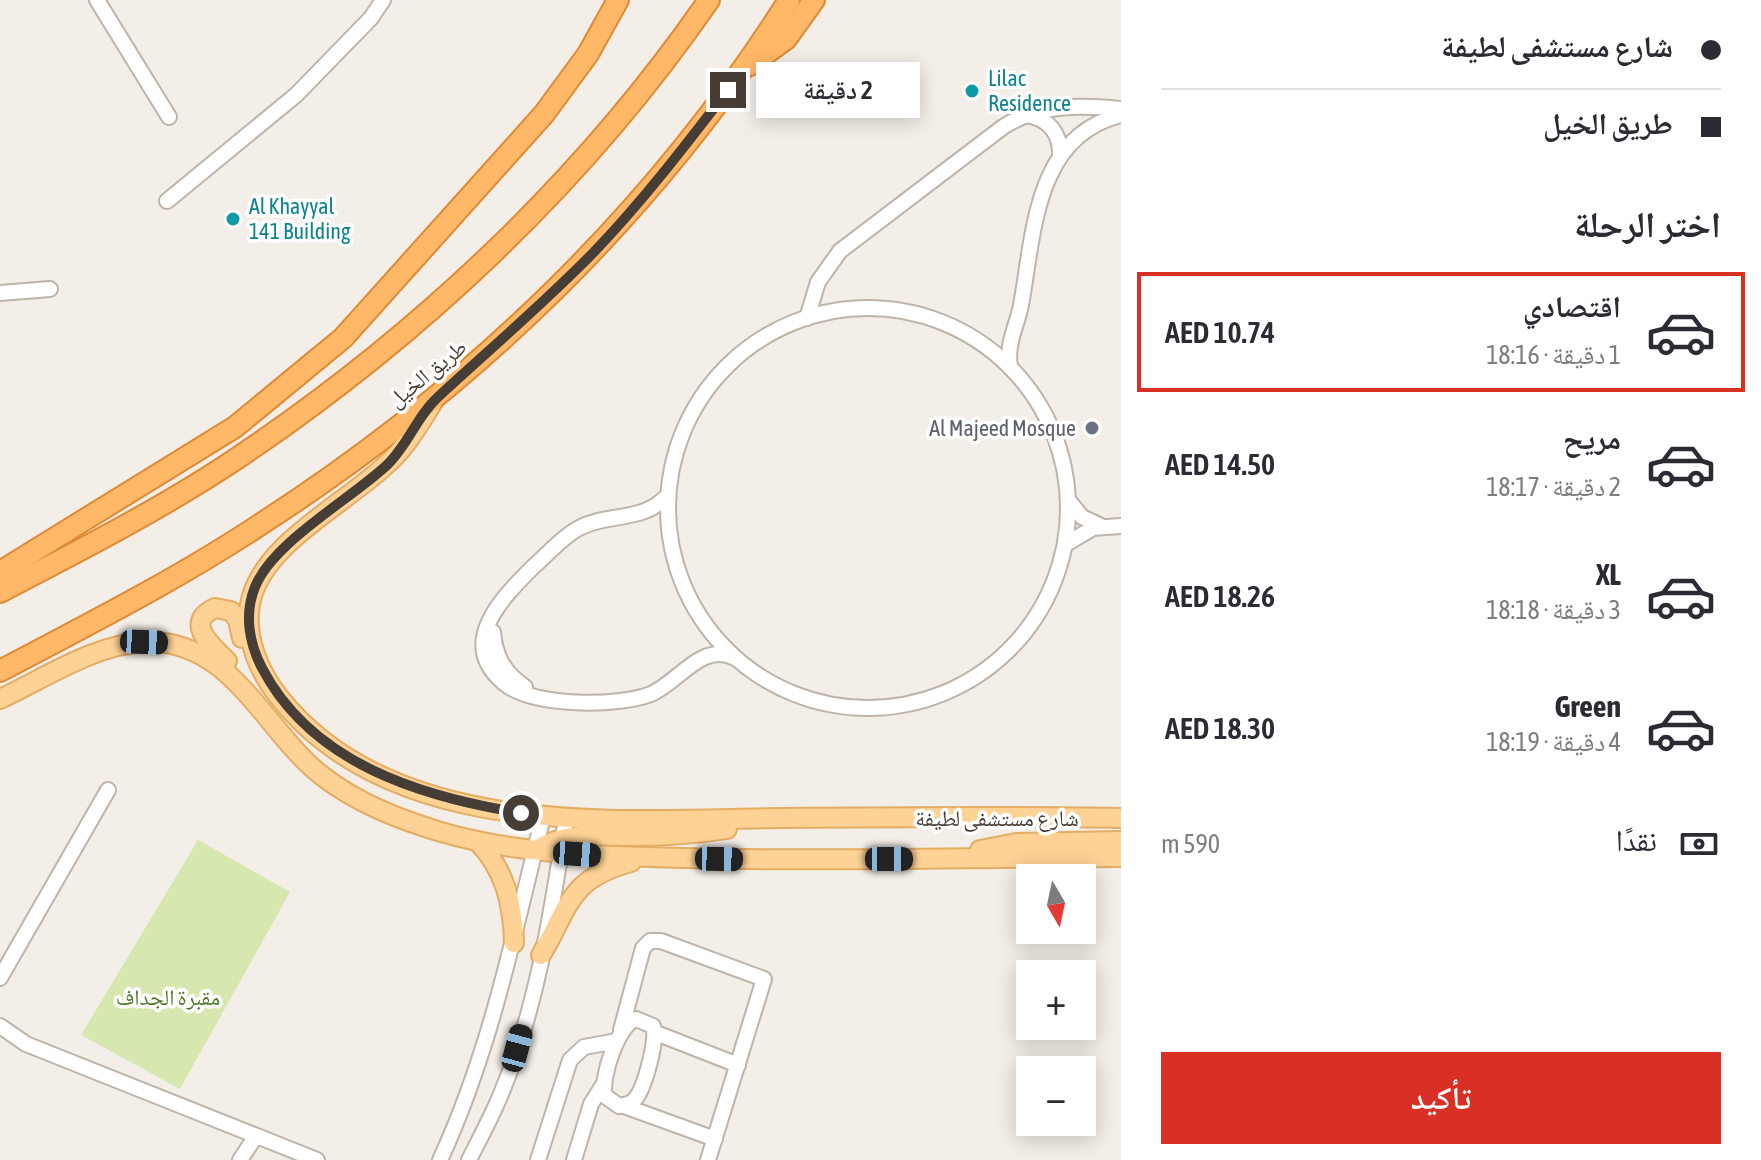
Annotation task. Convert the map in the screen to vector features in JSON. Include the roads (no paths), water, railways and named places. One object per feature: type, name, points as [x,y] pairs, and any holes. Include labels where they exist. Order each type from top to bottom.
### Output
[{"type":"highway","points":[[0,572],[235,427],[334,347],[393,286],[544,114],[588,54],[618,0]]},
{"type":"highway","name":"طريق الخيل","points":[[0,592],[99,541],[226,466],[391,345],[541,206],[619,119],[709,0]]},
{"type":"highway","name":"طريق الخيل","points":[[0,671],[126,605],[263,524],[434,400],[508,336],[594,251],[673,161],[747,66],[789,0]]},
{"type":"highway","points":[[747,66],[786,39],[814,0]]},
{"type":"main road","name":"شارع مستشفى لطيفة","points":[[434,400],[405,444],[386,466],[276,554],[264,569],[250,606],[252,645],[272,688],[323,740],[390,779],[447,800],[543,817],[564,836],[648,857],[1121,857]]},
{"type":"main road","points":[[257,705],[243,678],[202,635],[200,624],[209,610],[220,607],[235,615],[247,654],[272,688]]},
{"type":"main road","name":"شارع مستشفى لطيفة","points":[[0,699],[94,654],[144,642],[165,643],[204,655],[224,669],[297,753],[346,793],[407,821],[477,841],[535,850],[564,836],[780,818],[1121,818]]},
{"type":"main road","points":[[1084,817],[1121,809]]},
{"type":"main road","points":[[477,841],[503,876],[510,903],[514,943]]},
{"type":"main road","points":[[959,858],[1016,843],[1121,841]]},
{"type":"main road","points":[[541,955],[566,902],[577,888],[607,869],[648,857]]},
{"type":"main road","points":[[1085,857],[1121,867]]},
{"type":"street","points":[[97,0],[169,117]]},
{"type":"street","points":[[167,201],[296,95],[371,18],[383,0]]},
{"type":"street","points":[[807,318],[818,282],[840,251],[1003,127],[1024,115],[1060,108],[1121,112]]},
{"type":"street","points":[[1010,366],[1009,350],[1021,307],[1032,229],[1060,156],[1089,128],[1121,112]]},
{"type":"street","points":[[1024,115],[1049,125],[1059,142],[1060,156]]},
{"type":"street","points":[[0,293],[50,289]]},
{"type":"street","points":[[863,309],[919,315],[971,336],[1010,366],[1035,396],[1051,424],[1066,469],[1069,501],[1066,544],[1048,598],[1015,645],[970,681],[935,697],[879,708],[821,702],[767,681],[735,658],[705,625],[680,577],[670,537],[668,495],[678,445],[709,387],[730,363],[759,341],[807,318],[863,309]]},
{"type":"street","points":[[668,495],[637,516],[595,522],[568,534],[497,607],[485,630],[486,656],[491,669],[499,680],[522,694],[559,700],[637,699],[668,684],[698,660],[720,654],[735,658]]},
{"type":"street","points":[[1069,501],[1082,517],[1101,526]]},
{"type":"street","points":[[637,516],[656,524],[670,537]]},
{"type":"street","points":[[1066,544],[1079,534],[1101,526],[1121,526]]},
{"type":"street","points":[[698,660],[707,639],[705,625]]},
{"type":"street","points":[[0,978],[108,790]]},
{"type":"street","points":[[440,1160],[481,1058],[514,943],[543,817]]},
{"type":"street","points":[[469,1160],[517,1048],[541,955],[564,836]]},
{"type":"street","points":[[574,1160],[591,1104],[603,1085],[619,1036],[643,948],[650,941],[661,941],[764,979],[708,1160]]},
{"type":"street","points":[[538,1160],[570,1060],[579,1049],[619,1036],[630,1021],[642,1019],[656,1033],[738,1065]]},
{"type":"street","points":[[0,1026],[26,1044],[317,1160]]},
{"type":"street","points":[[624,1106],[638,1096],[656,1033]]},
{"type":"street","points":[[0,1041],[26,1044]]},
{"type":"street","points":[[590,1046],[601,1052],[609,1064]]},
{"type":"street","points":[[603,1085],[608,1101],[715,1139]]},
{"type":"street","points":[[483,1132],[483,1160]]},
{"type":"street","points":[[240,1160],[256,1136]]},
{"type":"street","points":[[431,1160],[447,1146]]},
{"type":"place","name":"Lilac Residence","points":[[972,91]]},
{"type":"place","name":"Al Khayyal 141 Building","points":[[233,219]]},
{"type":"place","name":"Al Majeed Mosque","points":[[1092,428]]},
{"type":"park label","name":"مقبرة الجداف","points":[[168,997]]}]
